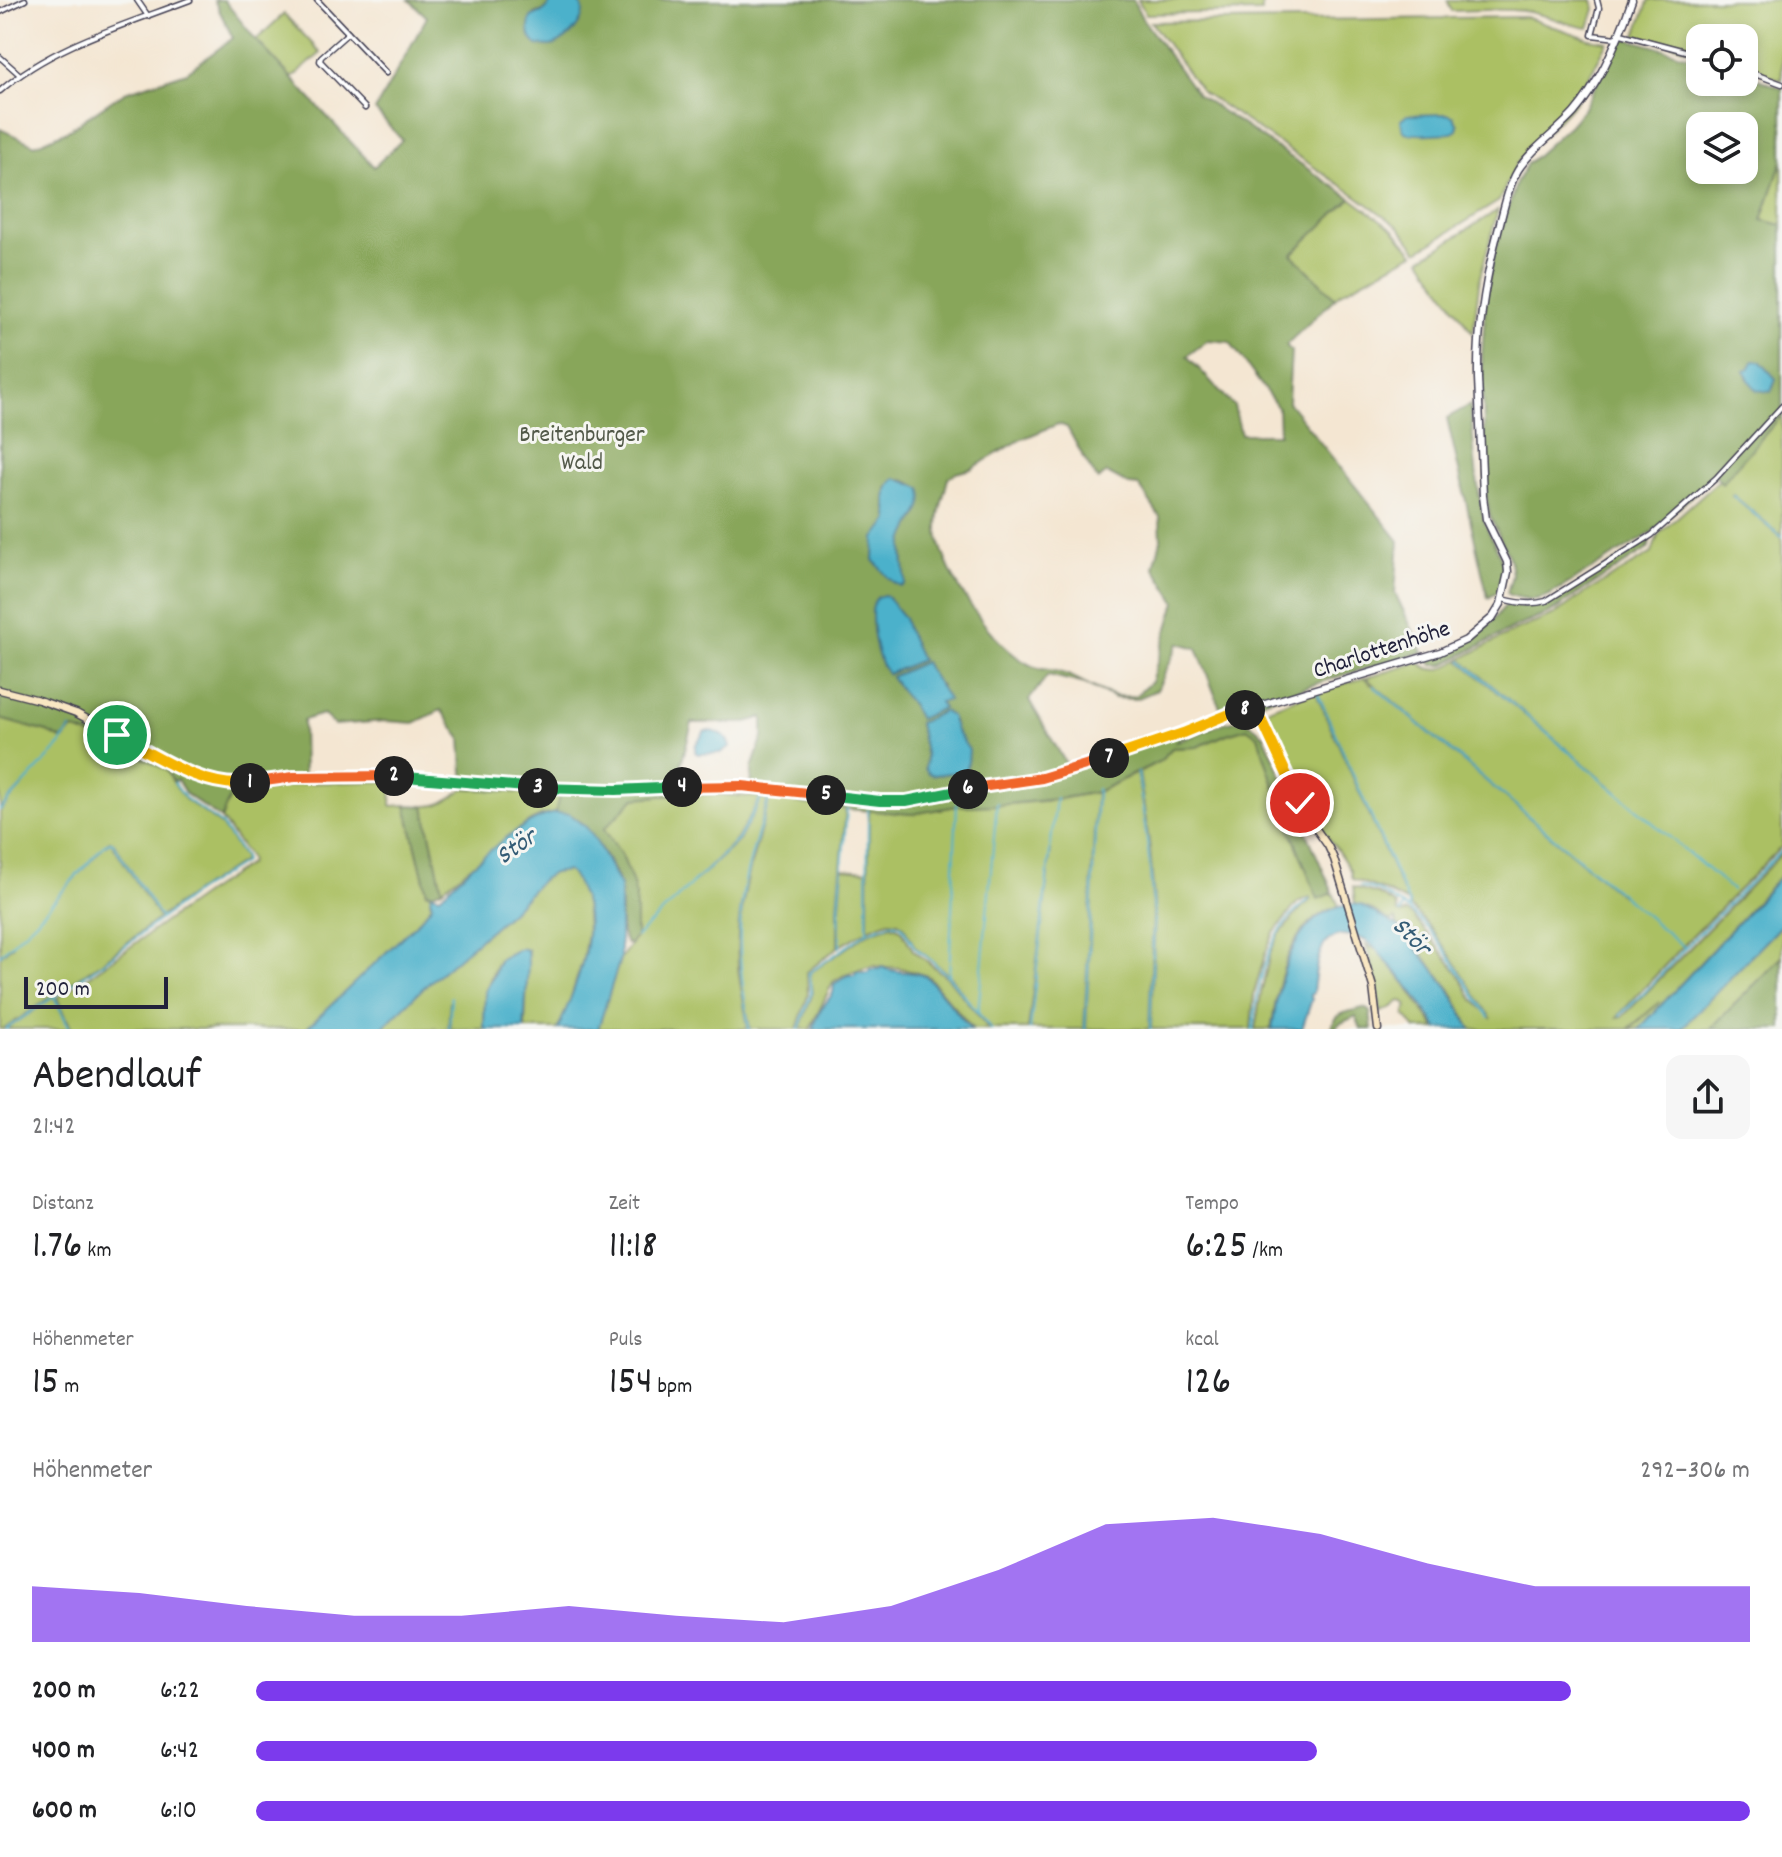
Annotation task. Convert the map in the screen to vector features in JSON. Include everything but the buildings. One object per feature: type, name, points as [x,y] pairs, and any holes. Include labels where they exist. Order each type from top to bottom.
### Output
[{"type":"main road","points":[[0,690],[76,713],[171,764],[226,785],[294,777],[399,776],[579,790],[742,786],[880,801],[914,800],[1065,773],[1247,710],[1262,721],[1304,812],[1332,853],[1373,987],[1378,1029]]},
{"type":"street","points":[[0,12],[25,0]]},
{"type":"street","points":[[137,0],[148,16]]},
{"type":"street","points":[[0,91],[19,74],[70,47],[190,0]]},
{"type":"street","points":[[317,0],[386,73]]},
{"type":"street","points":[[1597,0],[1599,8],[1592,35],[1619,36],[1686,52]]},
{"type":"street","points":[[1632,0],[1619,36],[1582,102],[1524,161],[1512,181],[1491,257],[1478,360],[1483,496],[1486,519],[1507,562],[1503,598],[1527,603],[1546,601],[1652,535],[1716,478],[1782,406]]},
{"type":"street","points":[[348,33],[320,61],[365,108]]},
{"type":"street","points":[[0,57],[19,74]]},
{"type":"street","points":[[1758,75],[1782,84]]},
{"type":"street","name":"Charlottenhöhe","points":[[1253,712],[1262,705],[1440,652],[1463,642],[1493,617],[1500,609],[1503,598]]},
{"type":"green space","name":"Breitenburger Wald","points":[[214,0],[224,0],[256,40],[374,167],[402,140],[375,110],[427,17],[409,0],[552,0],[546,10],[534,14],[579,3],[573,0],[1133,0],[1142,18],[1197,94],[1351,198],[1292,254],[1335,298],[1286,345],[1291,351],[1288,402],[1399,541],[1395,593],[1423,652],[1233,711],[1176,742],[1223,723],[1245,722],[1255,727],[1265,737],[1333,893],[1318,899],[1279,801],[1258,736],[1247,728],[1197,747],[1172,748],[1160,761],[1097,792],[998,805],[957,806],[912,814],[833,808],[751,796],[752,768],[763,737],[763,717],[743,723],[692,723],[673,795],[635,798],[604,829],[622,856],[636,897],[636,937],[626,944],[618,882],[590,833],[575,818],[555,813],[559,796],[464,788],[461,738],[441,710],[414,723],[386,721],[334,725],[323,714],[303,720],[304,783],[231,794],[221,819],[186,794],[177,780],[173,782],[167,770],[126,749],[73,729],[63,740],[47,732],[0,719],[0,129],[35,145],[65,132],[125,92],[187,72],[233,38]],"holes":[[[1208,340],[1230,342],[1278,408],[1279,434],[1241,434],[1234,406],[1187,356]],[[1058,424],[1067,427],[1098,480],[1107,473],[1129,485],[1139,486],[1160,517],[1161,540],[1154,567],[1176,602],[1151,682],[1135,696],[1109,694],[1061,672],[1030,665],[1001,643],[974,610],[951,572],[938,531],[948,478],[971,469],[1022,439]],[[902,479],[917,486],[918,514],[903,546],[905,583],[892,581],[874,560],[877,538],[889,520],[887,488]],[[887,597],[904,618],[921,660],[889,674],[879,657],[875,640],[872,610],[877,598]],[[1179,643],[1197,648],[1222,713],[1166,737],[1068,767],[1029,700],[1048,675],[1085,684],[1115,698],[1136,699],[1157,690]],[[924,662],[935,681],[941,685],[939,702],[942,708],[919,718],[891,677]],[[953,720],[961,740],[965,771],[934,775],[925,769],[926,758],[919,723]]]},
{"type":"green space","points":[[1138,0],[1262,0],[1262,12],[1146,14]]},
{"type":"green space","points":[[1447,0],[1593,0],[1595,9],[1589,28],[1522,11],[1452,11]]},
{"type":"green space","points":[[1649,0],[1782,0],[1782,80],[1758,71],[1758,24],[1686,24],[1686,48],[1636,35]]},
{"type":"green space","points":[[284,14],[321,53],[292,78],[256,40]]},
{"type":"green space","points":[[1525,17],[1608,42],[1575,102],[1516,164],[1499,201],[1418,251],[1399,227],[1201,91],[1151,22]]},
{"type":"green space","points":[[1621,37],[1686,55],[1686,96],[1758,96],[1758,79],[1782,88],[1782,161],[1762,220],[1782,225],[1782,415],[1722,483],[1715,475],[1650,534],[1551,594],[1530,599],[1507,593],[1512,575],[1510,560],[1490,516],[1486,495],[1482,355],[1486,297],[1494,253],[1517,181],[1527,164],[1583,110]],"holes":[[[1754,361],[1761,362],[1776,379],[1773,388],[1748,379],[1745,371]]]},
{"type":"green space","points":[[1782,161],[1782,225],[1762,220]]},
{"type":"green space","points":[[1351,198],[1394,230],[1414,253],[1335,298],[1292,254]]},
{"type":"green space","points":[[1498,210],[1480,277],[1473,333],[1421,259]]},
{"type":"green space","points":[[1470,405],[1483,516],[1503,566],[1501,586],[1488,598],[1447,418]]},
{"type":"green space","points":[[1782,415],[1782,536],[1732,496],[1782,538],[1782,846],[1617,1017],[1623,1016],[1782,853],[1782,874],[1639,1029],[1630,1029],[1660,1002],[1628,1029],[1471,1029],[1451,990],[1396,924],[1397,921],[1394,919],[1392,922],[1355,904],[1353,887],[1378,894],[1396,905],[1398,913],[1406,912],[1413,916],[1459,974],[1472,998],[1492,1019],[1444,947],[1409,903],[1352,879],[1336,848],[1304,807],[1265,714],[1268,709],[1315,691],[1403,892],[1317,691],[1364,678],[1622,896],[1366,678],[1419,662],[1439,669],[1459,660],[1617,792],[1461,659],[1516,630],[1552,616],[1652,553],[1661,532],[1719,480],[1722,482]]},
{"type":"green space","points":[[1650,540],[1645,551],[1550,613],[1515,627],[1443,665],[1433,665],[1426,659],[1452,650],[1475,637],[1506,605],[1526,607],[1548,603]]},
{"type":"green space","points":[[0,719],[64,740],[73,729],[126,749],[167,770],[185,799],[221,825],[244,858],[160,917],[114,843],[110,841],[105,844],[54,901],[111,842],[159,918],[102,962],[4,1029],[0,1029],[0,956],[13,945],[0,954],[0,811],[25,783],[0,809]]},
{"type":"green space","points":[[1247,728],[1258,736],[1279,801],[1318,898],[1333,893],[1339,906],[1321,914],[1296,940],[1282,973],[1271,1029],[1255,1029],[1270,953],[1278,936],[1311,900],[1310,897],[1298,902],[1274,933],[1254,994],[1251,1029],[1151,1029],[1155,913],[1139,772],[1160,761],[1172,748],[1197,747]]},
{"type":"green space","points":[[1137,773],[1148,847],[1153,913],[1149,1029],[1086,1029],[1097,792]]},
{"type":"green space","points":[[392,781],[391,806],[406,805],[427,893],[432,894],[432,905],[306,1029],[72,1029],[57,998],[249,864],[250,859],[221,819],[231,794],[304,783]]},
{"type":"green space","points":[[464,788],[560,796],[555,813],[530,821],[442,889],[424,806],[441,803]]},
{"type":"green space","points":[[1096,792],[1084,1029],[1030,1029],[1051,849],[1028,1029],[992,1029],[949,975],[915,947],[903,925],[889,921],[868,929],[869,810],[912,814],[957,806],[1056,800]]},
{"type":"green space","points":[[709,794],[761,797],[737,839],[693,883],[739,841],[761,799],[768,800],[741,903],[737,945],[748,1029],[598,1029],[620,959],[636,937],[636,897],[632,881],[622,856],[604,829],[635,797]]},
{"type":"green space","points":[[770,798],[846,808],[838,947],[807,972],[808,995],[797,1029],[750,1029],[741,976],[739,946],[743,903]]},
{"type":"green space","points":[[406,805],[424,806],[442,889],[433,893],[427,892]]},
{"type":"green space","points":[[843,869],[867,871],[867,930],[840,946],[840,907]]},
{"type":"green space","points":[[561,871],[573,875],[585,896],[587,933],[583,959],[558,1029],[525,1029],[528,950],[520,948],[500,959],[496,965],[485,992],[484,1029],[450,1029],[450,1000],[448,1029],[381,1029],[511,912],[540,881]]},
{"type":"green space","points":[[1782,924],[1782,957],[1710,1029],[1681,1029]]},
{"type":"green space","points":[[891,925],[901,929],[913,950],[948,978],[989,1029],[973,1029],[928,976],[900,968],[872,966],[846,974],[833,982],[810,1029],[800,1029],[812,995],[810,973],[868,933]]},
{"type":"green space","points":[[1366,945],[1378,950],[1436,1029],[1416,1029],[1405,1015],[1407,1006],[1404,1002],[1400,1001],[1381,1012]]},
{"type":"green space","points":[[1782,957],[1782,1029],[1710,1029]]},
{"type":"green space","points":[[54,997],[70,1029],[7,1029]]},
{"type":"green space","points":[[1363,1008],[1370,1011],[1372,1029],[1361,1029],[1356,1016],[1331,1029],[1339,1015]]},
{"type":"water","points":[[552,0],[572,0],[580,4],[582,16],[566,38],[550,46],[537,45],[529,32],[531,17],[546,10]]},
{"type":"water","points":[[1407,115],[1453,116],[1458,125],[1452,133],[1414,134],[1402,128],[1401,120]]},
{"type":"water","points":[[1754,360],[1761,362],[1776,379],[1771,392],[1757,390],[1750,382],[1745,371]]},
{"type":"water","points":[[896,478],[921,488],[923,496],[920,510],[904,543],[905,583],[902,586],[890,579],[874,560],[875,538],[889,520],[887,492]]},
{"type":"water","points":[[884,595],[904,618],[921,660],[888,674],[879,657],[872,619],[874,603]]},
{"type":"water","points":[[924,662],[948,700],[939,702],[943,708],[919,719],[891,677]]},
{"type":"water","points":[[944,711],[951,716],[956,731],[969,750],[968,762],[965,771],[934,775],[925,769],[926,758],[919,723]]},
{"type":"water","points":[[705,731],[721,735],[730,748],[721,753],[695,752],[696,744]]},
{"type":"water","name":"Stör","points":[[555,813],[569,814],[587,828],[620,886],[620,959],[598,1029],[558,1029],[583,960],[588,923],[580,891],[567,871],[553,873],[540,881],[511,912],[381,1029],[306,1029],[418,922],[432,905],[432,894],[440,896],[479,860],[524,826]]},
{"type":"water","points":[[1782,875],[1782,924],[1681,1029],[1639,1029]]},
{"type":"water","points":[[1352,904],[1360,905],[1399,927],[1448,987],[1471,1029],[1438,1029],[1420,1001],[1373,946],[1362,939],[1343,935],[1333,937],[1321,951],[1313,993],[1310,995],[1312,999],[1302,1029],[1272,1029],[1281,980],[1301,936],[1326,912]]},
{"type":"water","points":[[520,948],[527,950],[528,963],[524,1029],[484,1029],[485,992],[497,965],[500,959]]},
{"type":"water","points":[[882,967],[925,976],[971,1029],[813,1029],[820,1011],[833,993],[834,984],[856,972]]},
{"type":"waterway","points":[[1733,496],[1782,537]]},
{"type":"waterway","points":[[1462,661],[1732,890]]},
{"type":"waterway","points":[[1374,686],[1685,948]]},
{"type":"waterway","name":"Stör","points":[[1317,692],[1409,910]]},
{"type":"waterway","points":[[0,810],[71,729]]},
{"type":"waterway","points":[[1138,773],[1154,913],[1150,1029]]},
{"type":"waterway","points":[[6,1029],[103,963],[196,892],[244,862],[244,857],[221,824],[185,798],[174,783]]},
{"type":"waterway","points":[[1085,1029],[1097,789]]},
{"type":"waterway","points":[[636,937],[738,840],[761,798],[769,799],[747,872],[740,919],[742,974],[749,1029]]},
{"type":"waterway","points":[[1030,1029],[1056,798]]},
{"type":"waterway","points":[[978,1013],[997,803]]},
{"type":"waterway","points":[[949,975],[957,804]]},
{"type":"waterway","points":[[840,948],[839,907],[847,809]]},
{"type":"waterway","points":[[867,932],[868,810]]},
{"type":"waterway","points":[[0,955],[35,922],[105,844],[111,842],[160,917]]},
{"type":"waterway","points":[[1620,1015],[1782,850]]},
{"type":"waterway","name":"Stör","points":[[1360,886],[1377,890],[1403,906],[1400,913]]},
{"type":"waterway","points":[[1253,1029],[1262,975],[1274,941],[1295,911],[1310,899]]},
{"type":"waterway","name":"Stör","points":[[1403,906],[1439,942],[1489,1017]]},
{"type":"waterway","points":[[799,1029],[811,994],[809,973],[867,932],[892,923],[902,926],[915,948],[949,977],[991,1029]]},
{"type":"waterway","points":[[449,1029],[451,997]]},
{"type":"waterway","points":[[55,998],[70,1029]]},
{"type":"route","points":[[117,735],[171,764],[226,785],[294,777],[399,776],[579,790],[742,786],[906,801],[1065,773],[1247,710],[1262,721],[1300,803]]}]
